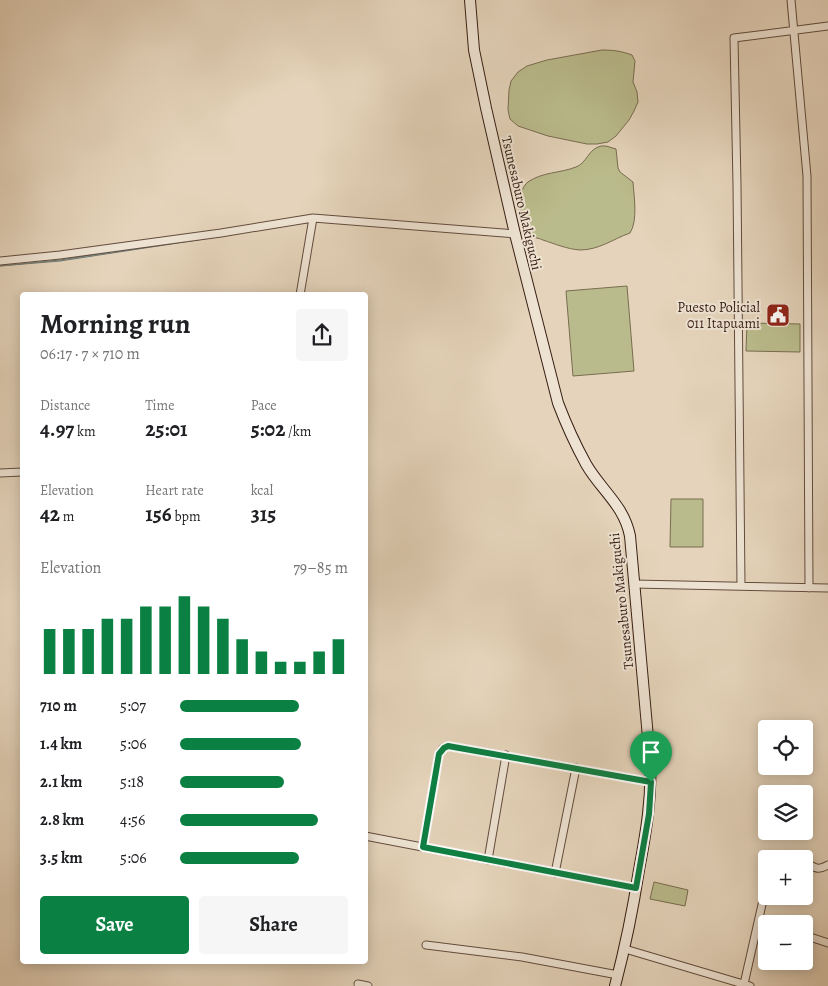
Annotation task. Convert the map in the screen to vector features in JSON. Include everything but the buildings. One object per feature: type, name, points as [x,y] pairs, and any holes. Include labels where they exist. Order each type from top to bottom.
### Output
[{"type":"street","name":"Tsunesaburo Makiguchi","points":[[470,0],[475,57],[486,108],[515,234],[558,403],[586,465],[627,522],[630,536],[651,782],[649,814],[625,949],[616,986]]},
{"type":"street","points":[[791,0],[807,176],[809,588]]},
{"type":"street","points":[[740,586],[738,213],[734,38],[828,26]]},
{"type":"street","points":[[301,292],[313,218]]},
{"type":"street","points":[[0,261],[70,254],[313,218],[515,234]]},
{"type":"street","points":[[0,473],[20,472]]},
{"type":"street","points":[[634,584],[828,588]]},
{"type":"street","points":[[423,847],[439,754],[448,746],[651,782]]},
{"type":"street","points":[[488,860],[506,755]]},
{"type":"street","points":[[554,873],[576,768]]},
{"type":"street","points":[[368,837],[636,888]]},
{"type":"street","points":[[813,866],[823,868],[828,865]]},
{"type":"street","points":[[625,949],[747,985],[758,924]]},
{"type":"street","points":[[813,938],[828,943]]},
{"type":"street","points":[[426,945],[522,957],[618,975]]},
{"type":"street","points":[[358,984],[368,986]]},
{"type":"green space","points":[[602,50],[632,55],[635,61],[633,82],[638,102],[629,120],[616,136],[608,142],[587,144],[548,136],[518,126],[510,119],[508,110],[509,90],[511,81],[518,72],[527,66],[547,60]]},
{"type":"green space","points":[[601,146],[616,149],[620,172],[633,182],[635,215],[630,233],[587,250],[570,249],[531,235],[525,229],[521,216],[520,200],[524,186],[539,176],[580,165],[593,150]]},
{"type":"green space","points":[[627,286],[634,371],[573,376],[566,291]]},
{"type":"green space","points":[[747,323],[800,324],[800,352],[746,351]]},
{"type":"green space","points":[[671,499],[703,499],[703,547],[670,547]]},
{"type":"green space","points":[[654,882],[688,890],[685,906],[650,899]]},
{"type":"water","points":[[217,237],[60,261],[0,266],[60,260]]},
{"type":"place","name":"Puesto Policial 011 Itapuami","points":[[778,315]]},
{"type":"route","points":[[448,746],[651,782],[649,814],[636,888],[423,847],[439,754],[448,746]]}]
